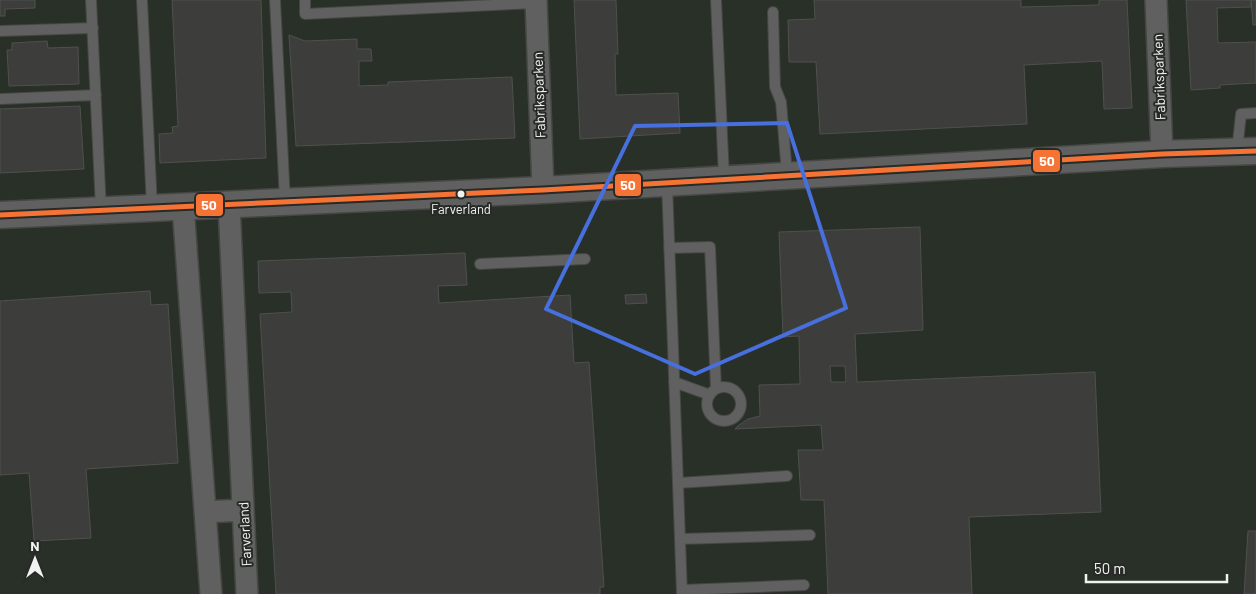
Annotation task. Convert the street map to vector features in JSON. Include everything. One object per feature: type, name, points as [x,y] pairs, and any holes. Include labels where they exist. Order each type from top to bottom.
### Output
[{"type":"street","name":"Fabriksparken","points":[[1156,0],[1162,154]]},
{"type":"street","name":"Fabriksparken","points":[[536,2],[543,190]]},
{"type":"street","points":[[0,215],[543,190],[1162,154],[1246,152]]},
{"type":"street","name":"Farverland","points":[[229,204],[247,594]]},
{"type":"street","points":[[184,206],[211,594]]},
{"type":"street","points":[[205,512],[243,510]]},
{"type":"lane","points":[[91,0],[102,209]]},
{"type":"lane","points":[[142,0],[152,208]]},
{"type":"lane","points":[[275,0],[285,202]]},
{"type":"lane","points":[[305,0],[306,14],[536,2]]},
{"type":"lane","points":[[716,0],[724,179]]},
{"type":"lane","points":[[773,12],[775,87],[781,102],[787,176]]},
{"type":"lane","points":[[0,31],[93,28]]},
{"type":"lane","points":[[0,99],[96,95]]},
{"type":"lane","points":[[1246,152],[1241,114],[1256,113]]},
{"type":"lane","points":[[667,182],[682,592],[804,585]]},
{"type":"lane","points":[[669,248],[710,247],[713,392],[674,382]]},
{"type":"lane","points":[[480,264],[585,259]]},
{"type":"lane","points":[[678,483],[787,476]]},
{"type":"lane","points":[[680,539],[810,535]]},
{"type":"highlighted area","points":[[787,123],[846,308],[695,374],[546,309],[635,126]]},
{"type":"shaded area","points":[[0,0],[1256,0],[1256,594],[0,594]]},
{"type":"building","points":[[0,0],[35,0],[35,8],[5,9],[5,16],[0,16]]},
{"type":"building","points":[[172,0],[261,0],[266,158],[160,163],[159,134],[173,133],[172,127],[178,126]]},
{"type":"building","points":[[574,0],[616,0],[618,54],[615,54],[616,95],[678,93],[680,133],[580,139]]},
{"type":"building","points":[[814,0],[1021,0],[1021,7],[1099,5],[1099,0],[1127,0],[1132,108],[1104,109],[1102,61],[1024,65],[1027,124],[820,134],[816,62],[789,62],[788,20],[815,19]]},
{"type":"building","points":[[1186,0],[1251,0],[1251,7],[1217,8],[1218,43],[1256,42],[1256,83],[1220,85],[1220,88],[1191,90]]},
{"type":"building","points":[[1251,0],[1256,0],[1256,25],[1253,25]]},
{"type":"building","points":[[289,35],[305,41],[357,39],[357,49],[371,49],[372,61],[359,61],[359,86],[388,85],[388,82],[512,77],[515,138],[296,146]]},
{"type":"building","points":[[47,41],[48,48],[78,47],[79,84],[9,86],[7,50],[12,50],[12,43]]},
{"type":"building","points":[[80,106],[84,169],[0,173],[0,109]]},
{"type":"building","points":[[920,227],[923,330],[855,334],[857,382],[1095,372],[1101,512],[969,517],[972,594],[828,594],[824,500],[801,500],[798,450],[823,450],[821,425],[735,429],[748,419],[760,416],[759,385],[800,384],[799,336],[783,337],[779,232]],"holes":[[[830,366],[845,366],[846,382],[831,382]]]},
{"type":"building","points":[[465,253],[467,285],[438,286],[439,303],[570,295],[574,363],[589,362],[604,587],[600,587],[600,594],[276,594],[260,314],[292,312],[291,292],[259,293],[258,261]]},
{"type":"building","points":[[150,291],[151,305],[168,304],[178,463],[86,469],[91,538],[34,541],[29,473],[0,475],[0,301]]},
{"type":"building","points":[[646,294],[647,303],[626,304],[625,295]]},
{"type":"building","points":[[1248,531],[1256,531],[1256,594],[1244,594]]},
{"type":"transit line","name":"50","points":[[0,215],[475,194],[1162,154],[1256,151]]},
{"type":"place","name":"Farverland","points":[[461,194]]}]
